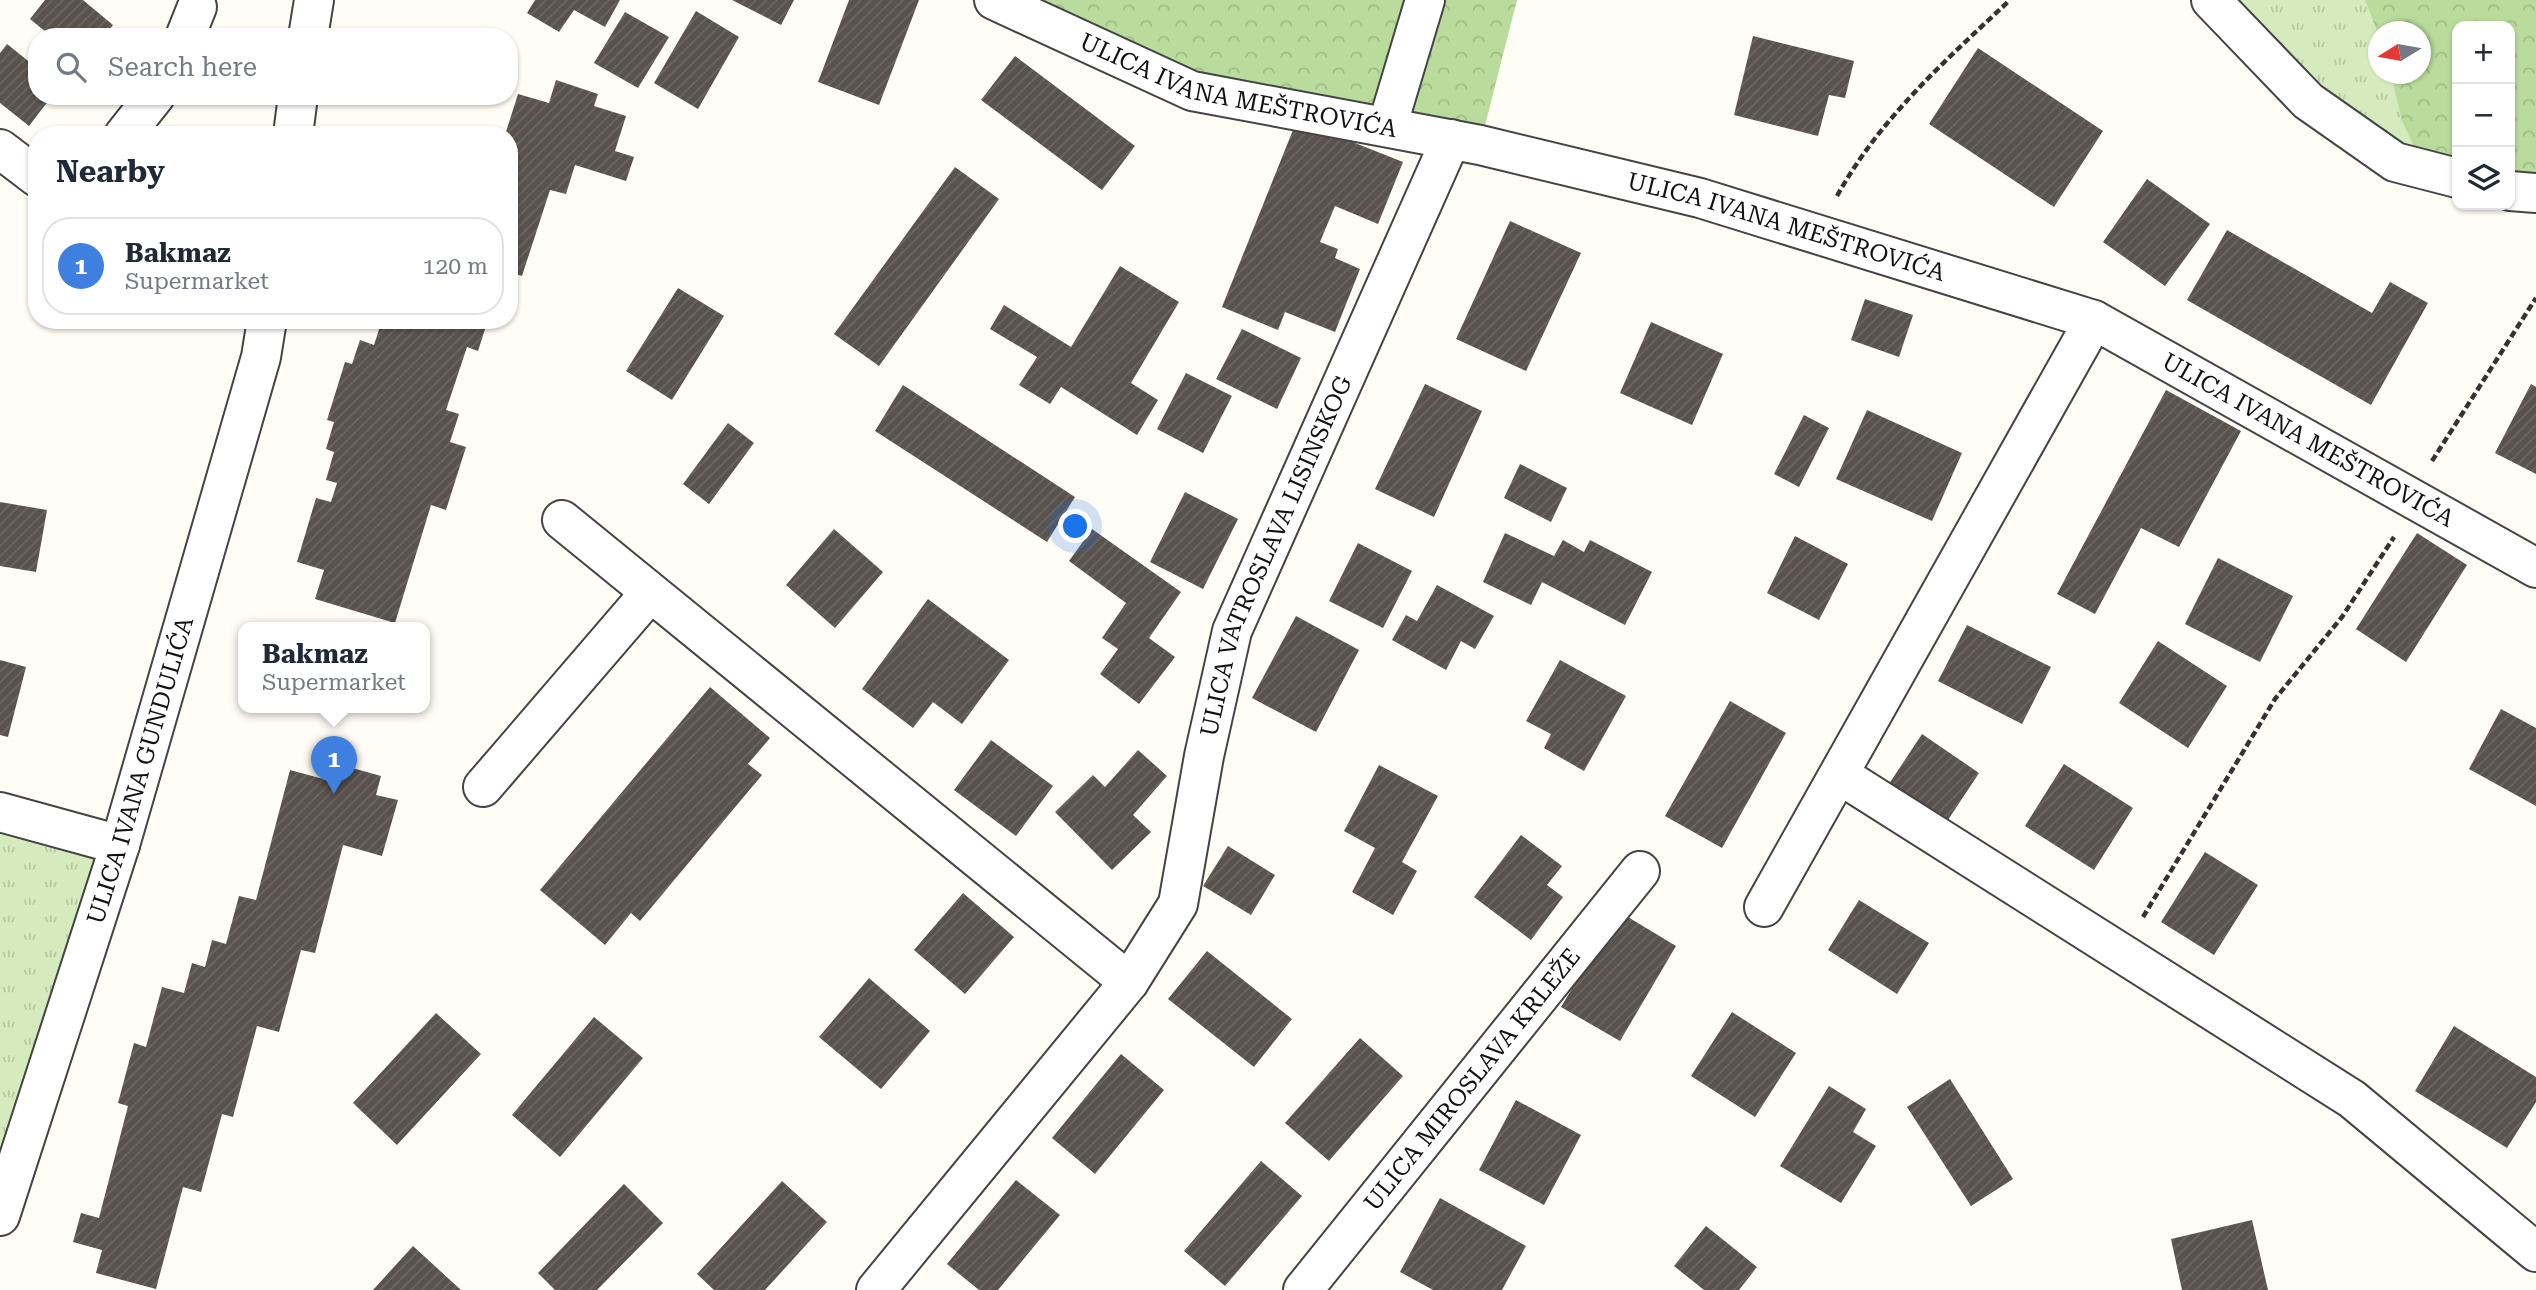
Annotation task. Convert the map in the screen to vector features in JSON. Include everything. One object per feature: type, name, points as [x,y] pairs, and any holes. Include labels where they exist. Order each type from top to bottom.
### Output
[{"type":"street","points":[[309,28],[314,0]]},
{"type":"street","name":"ULICA IVANA MEŠTROVIĆA","points":[[993,0],[1192,90],[1451,139],[1700,198],[2094,320],[2536,568]]},
{"type":"street","points":[[1388,127],[1425,0]]},
{"type":"street","points":[[2211,0],[2308,101],[2395,162],[2452,177]]},
{"type":"street","points":[[131,126],[148,105]]},
{"type":"street","points":[[294,126],[297,105]]},
{"type":"street","name":"ULICA VATROSLAVA LISINSKOG","points":[[876,1290],[1129,982],[1178,904],[1205,756],[1232,631],[1451,139]]},
{"type":"street","points":[[0,149],[28,170]]},
{"type":"street","points":[[2515,191],[2536,193]]},
{"type":"street","points":[[1764,906],[2094,320]]},
{"type":"street","name":"ULICA IVANA GUNDULIĆA","points":[[0,1216],[120,845],[261,357],[266,329]]},
{"type":"street","points":[[562,520],[649,594],[1129,982]]},
{"type":"street","points":[[483,787],[649,594]]},
{"type":"street","points":[[1840,775],[2352,1099],[2536,1252]]},
{"type":"street","points":[[0,812],[120,845]]},
{"type":"street","name":"ULICA MIROSLAVA KRLEŽE","points":[[1303,1290],[1640,871]]},
{"type":"path","points":[[1832,206],[1856,162],[1918,86],[2010,0]]},
{"type":"path","points":[[2120,954],[2275,699],[2342,617],[2402,524],[2410,495],[2536,299]]},
{"type":"green space","points":[[994,0],[1517,0],[1480,145],[1192,91]]},
{"type":"green space","points":[[2211,0],[2536,0],[2515,21],[2452,21],[2452,177],[2395,162]]},
{"type":"green space","points":[[2365,0],[2536,0],[2536,193],[2515,191],[2515,21],[2452,21],[2452,177],[2425,170],[2402,121],[2393,84],[2431,84],[2431,21],[2373,21]]},
{"type":"green space","points":[[0,812],[120,845],[0,1216]]},
{"type":"building","points":[[45,0],[83,0],[113,25],[111,28],[41,28],[30,19]]},
{"type":"building","points":[[535,0],[620,0],[605,27],[574,10],[559,32],[527,13]]},
{"type":"building","points":[[732,0],[794,0],[781,25]]},
{"type":"building","points":[[849,0],[919,0],[879,105],[818,82]]},
{"type":"building","points":[[696,11],[739,37],[698,109],[654,83]]},
{"type":"building","points":[[625,12],[669,37],[638,88],[594,63]]},
{"type":"building","points":[[1753,36],[1854,61],[1845,98],[1829,95],[1818,136],[1734,115]]},
{"type":"building","points":[[7,44],[28,61],[28,105],[45,105],[29,126],[0,103],[0,53]]},
{"type":"building","points":[[1978,48],[2103,131],[2054,207],[1929,124]]},
{"type":"building","points":[[1015,56],[1135,146],[1102,190],[981,100]]},
{"type":"building","points":[[556,80],[598,94],[594,106],[626,116],[615,151],[634,157],[626,181],[575,165],[566,194],[550,190],[522,276],[518,275],[518,126],[508,126],[515,105],[518,105],[518,94],[549,103]]},
{"type":"building","points":[[1297,120],[1403,162],[1378,224],[1335,206],[1320,242],[1338,249],[1335,258],[1360,269],[1335,332],[1285,312],[1278,330],[1222,307]]},
{"type":"building","points":[[955,167],[999,199],[879,366],[834,334]]},
{"type":"building","points":[[2147,179],[2210,224],[2165,286],[2103,242]]},
{"type":"building","points":[[1510,221],[1581,253],[1526,371],[1456,339]]},
{"type":"building","points":[[2227,230],[2372,313],[2390,282],[2428,303],[2371,405],[2187,300]]},
{"type":"building","points":[[1120,266],[1179,302],[1131,383],[1158,400],[1137,435],[1061,387],[1050,404],[1019,385],[1037,357],[990,329],[1004,305],[1071,347]]},
{"type":"building","points":[[678,288],[724,316],[672,400],[626,371]]},
{"type":"building","points":[[1865,299],[1913,315],[1899,357],[1851,340]]},
{"type":"building","points":[[1651,322],[1723,354],[1692,425],[1620,393]]},
{"type":"building","points":[[379,329],[485,329],[478,351],[467,347],[446,410],[459,414],[450,442],[466,447],[446,510],[431,505],[395,622],[315,599],[324,570],[297,562],[316,498],[331,502],[337,483],[326,480],[334,452],[326,449],[334,422],[327,420],[345,362],[352,364],[360,340],[374,345]]},
{"type":"building","points":[[1242,329],[1301,358],[1277,409],[1216,379]]},
{"type":"building","points":[[1186,373],[1232,396],[1203,453],[1157,429]]},
{"type":"building","points":[[1425,384],[1482,411],[1434,517],[1375,489]]},
{"type":"building","points":[[2531,384],[2536,387],[2536,474],[2495,453]]},
{"type":"building","points":[[903,385],[1075,497],[1047,542],[875,431]]},
{"type":"building","points":[[2166,390],[2241,431],[2179,547],[2141,528],[2095,614],[2057,594]]},
{"type":"building","points":[[1867,410],[1962,453],[1932,521],[1836,479]]},
{"type":"building","points":[[1804,415],[1829,428],[1799,487],[1774,474]]},
{"type":"building","points":[[728,423],[754,443],[709,504],[683,484]]},
{"type":"building","points":[[1520,464],[1567,488],[1551,522],[1504,498]]},
{"type":"building","points":[[1185,492],[1238,519],[1203,589],[1150,562]]},
{"type":"building","points":[[0,502],[47,510],[36,572],[0,566]]},
{"type":"building","points":[[834,529],[883,572],[835,628],[786,585]]},
{"type":"building","points":[[1092,529],[1181,592],[1149,638],[1175,657],[1139,704],[1100,674],[1118,649],[1102,638],[1126,603],[1069,561]]},
{"type":"building","points":[[1505,533],[1554,556],[1563,540],[1584,552],[1590,540],[1652,572],[1625,625],[1542,582],[1531,605],[1483,582]]},
{"type":"building","points":[[2417,533],[2467,565],[2406,662],[2356,629]]},
{"type":"building","points":[[1795,536],[1848,564],[1819,620],[1767,593]]},
{"type":"building","points":[[1358,543],[1412,571],[1383,628],[1329,601]]},
{"type":"building","points":[[2218,558],[2293,596],[2260,662],[2185,624]]},
{"type":"building","points":[[1437,585],[1494,616],[1475,649],[1461,641],[1446,670],[1392,640],[1406,615],[1417,621]]},
{"type":"building","points":[[928,599],[1009,660],[962,724],[933,702],[913,728],[862,689]]},
{"type":"building","points":[[1296,616],[1359,650],[1316,732],[1252,698]]},
{"type":"building","points":[[1967,625],[2051,667],[2022,724],[1938,681]]},
{"type":"building","points":[[2158,641],[2227,686],[2188,748],[2119,703]]},
{"type":"building","points":[[0,660],[26,667],[8,737],[0,735]]},
{"type":"building","points":[[1560,660],[1626,696],[1584,771],[1544,748],[1551,734],[1526,721]]},
{"type":"building","points":[[710,687],[770,738],[748,764],[762,775],[640,921],[631,913],[605,945],[540,890]]},
{"type":"building","points":[[1730,701],[1786,733],[1722,848],[1665,816]]},
{"type":"building","points":[[2501,709],[2536,728],[2536,806],[2469,769]]},
{"type":"building","points":[[1922,734],[1979,773],[1944,826],[1887,787]]},
{"type":"building","points":[[991,740],[1053,786],[1016,836],[954,790]]},
{"type":"building","points":[[1138,750],[1167,776],[1133,815],[1151,832],[1112,870],[1055,812],[1093,775],[1105,787]]},
{"type":"building","points":[[331,762],[381,776],[376,795],[398,800],[382,856],[343,845],[315,953],[301,950],[279,1032],[257,1026],[233,1117],[222,1114],[201,1192],[183,1187],[156,1289],[96,1273],[102,1250],[73,1242],[81,1213],[99,1218],[128,1106],[118,1103],[134,1043],[146,1047],[162,987],[184,993],[192,963],[205,967],[212,940],[226,944],[239,896],[256,900],[290,770],[327,780]]},
{"type":"building","points":[[2064,764],[2133,808],[2094,870],[2025,826]]},
{"type":"building","points":[[1379,765],[1438,796],[1402,862],[1417,871],[1393,915],[1352,892],[1375,848],[1344,831]]},
{"type":"building","points":[[1521,835],[1562,866],[1547,885],[1563,897],[1531,940],[1474,897]]},
{"type":"building","points":[[1228,846],[1275,875],[1251,915],[1203,886]]},
{"type":"building","points":[[2205,852],[2258,885],[2214,955],[2161,922]]},
{"type":"building","points":[[963,893],[1014,937],[965,994],[914,950]]},
{"type":"building","points":[[1859,900],[1929,943],[1897,994],[1828,950]]},
{"type":"building","points":[[1618,911],[1676,946],[1620,1041],[1561,1007]]},
{"type":"building","points":[[1207,951],[1292,1019],[1254,1067],[1168,999]]},
{"type":"building","points":[[869,978],[930,1031],[881,1089],[819,1037]]},
{"type":"building","points":[[1732,1012],[1796,1053],[1755,1117],[1691,1076]]},
{"type":"building","points":[[436,1013],[481,1054],[397,1145],[353,1103]]},
{"type":"building","points":[[594,1017],[643,1058],[560,1157],[512,1115]]},
{"type":"building","points":[[2454,1026],[2536,1077],[2536,1102],[2507,1148],[2415,1091]]},
{"type":"building","points":[[1360,1038],[1403,1076],[1329,1161],[1285,1123]]},
{"type":"building","points":[[1121,1054],[1164,1090],[1095,1174],[1052,1138]]},
{"type":"building","points":[[1950,1079],[2013,1179],[1971,1206],[1907,1107]]},
{"type":"building","points":[[1829,1086],[1866,1109],[1853,1132],[1876,1146],[1841,1203],[1780,1166]]},
{"type":"building","points":[[1516,1100],[1581,1135],[1544,1205],[1479,1170]]},
{"type":"building","points":[[1261,1161],[1302,1196],[1225,1286],[1184,1251]]},
{"type":"building","points":[[1016,1180],[1060,1215],[998,1290],[979,1290],[947,1264]]},
{"type":"building","points":[[782,1181],[827,1222],[765,1290],[714,1290],[697,1274]]},
{"type":"building","points":[[624,1184],[663,1223],[597,1290],[555,1290],[538,1273]]},
{"type":"building","points":[[1440,1198],[1526,1246],[1502,1290],[1433,1290],[1400,1272]]},
{"type":"building","points":[[2252,1220],[2268,1290],[2182,1290],[2171,1239]]},
{"type":"building","points":[[1706,1226],[1757,1267],[1739,1290],[1704,1290],[1674,1266]]},
{"type":"building","points":[[413,1246],[461,1290],[373,1290]]},
{"type":"place","name":"Bakmaz","points":[[334,794]]}]
